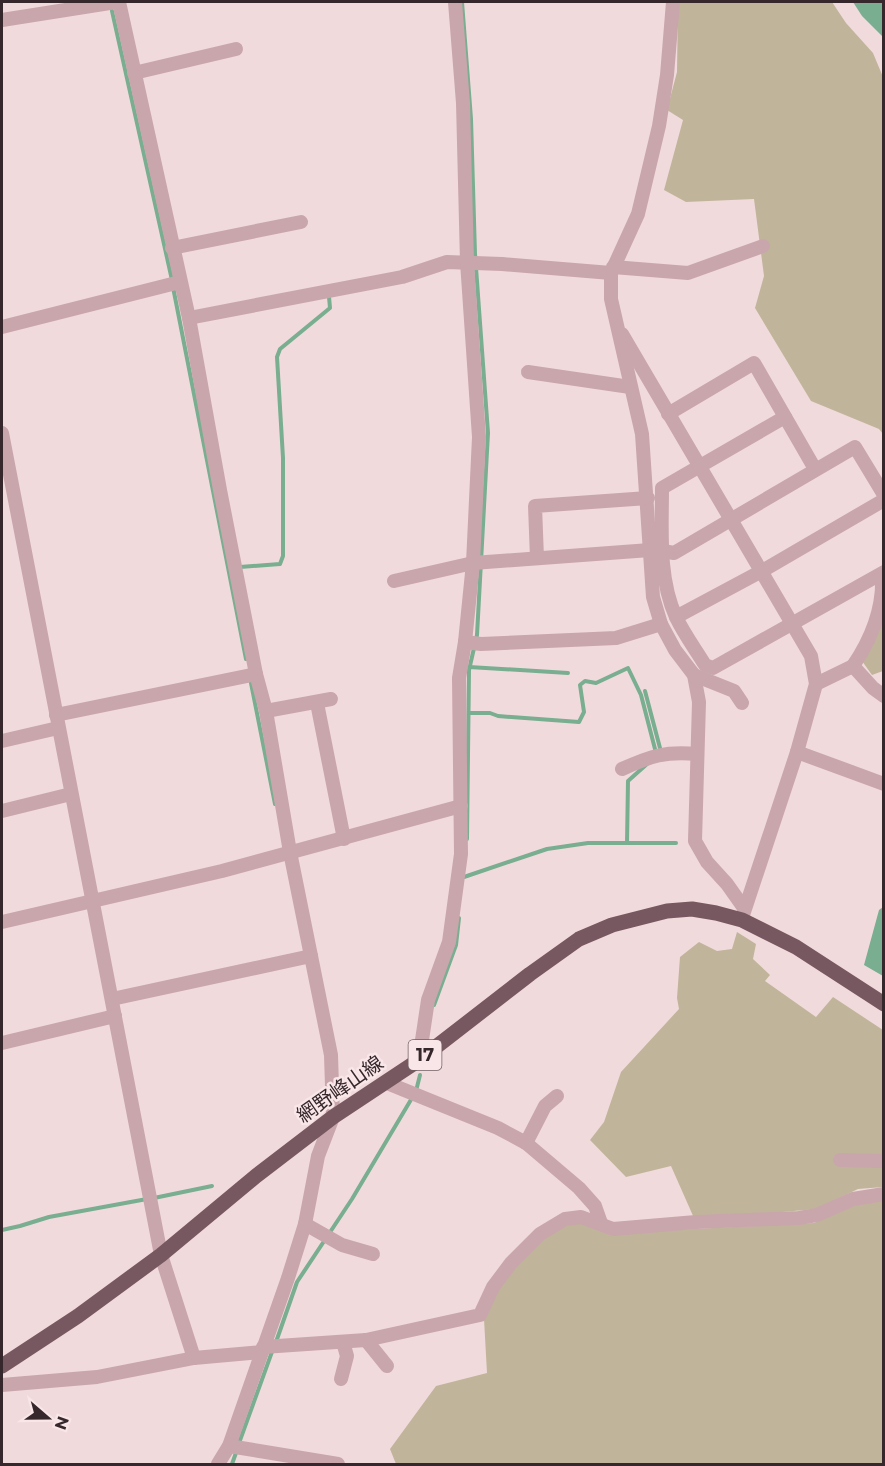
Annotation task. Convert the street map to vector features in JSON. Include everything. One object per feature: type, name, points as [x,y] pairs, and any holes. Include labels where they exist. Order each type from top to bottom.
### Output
[{"type":"main road","name":"網野峰山線","points":[[2,1366],[78,1317],[161,1255],[255,1176],[333,1118],[419,1060],[530,974],[579,939],[590,934],[612,925],[667,910],[693,909],[743,914],[884,1004]]},
{"type":"street","points":[[2,20],[117,2],[189,318],[256,674],[266,711],[310,956],[331,1055],[333,1118],[318,1156],[304,1224],[288,1278],[229,1446],[218,1464]]},
{"type":"street","points":[[419,1060],[428,1000],[449,942],[461,854],[459,678],[473,563],[479,437],[467,262],[463,103],[455,2]]},
{"type":"street","points":[[673,2],[667,75],[647,183],[638,214],[612,270],[611,299],[642,434],[656,551],[676,617],[705,665],[713,668],[883,573],[880,609],[873,633],[865,649],[853,666],[816,684]]},
{"type":"street","points":[[135,73],[236,49]]},
{"type":"street","points":[[172,248],[301,222]]},
{"type":"street","points":[[189,318],[402,277],[447,262],[688,273],[763,246]]},
{"type":"street","points":[[2,327],[180,282]]},
{"type":"street","points":[[618,327],[811,656],[816,684],[797,752],[743,914]]},
{"type":"street","points":[[668,414],[754,363],[815,469]]},
{"type":"street","points":[[528,372],[630,387]]},
{"type":"street","points":[[743,914],[727,884],[707,862],[695,841],[699,702],[693,675],[675,650],[661,624],[653,597],[656,551],[662,488],[784,417]]},
{"type":"street","points":[[2,433],[161,1255],[194,1358]]},
{"type":"street","points":[[394,581],[473,563],[656,551],[674,553],[855,447],[884,495]]},
{"type":"street","points":[[537,558],[535,506],[648,498]]},
{"type":"street","points":[[676,617],[762,571],[884,500]]},
{"type":"street","points":[[465,642],[481,644],[616,638],[661,624]]},
{"type":"street","points":[[853,666],[873,688],[884,696]]},
{"type":"street","points":[[2,741],[57,721],[256,674]]},
{"type":"street","points":[[693,675],[734,691],[742,703]]},
{"type":"street","points":[[266,711],[331,699]]},
{"type":"street","points":[[317,703],[344,839]]},
{"type":"street","points":[[622,769],[651,756],[673,752],[697,754]]},
{"type":"street","points":[[797,752],[884,784]]},
{"type":"street","points":[[2,811],[71,794]]},
{"type":"street","points":[[2,922],[222,871],[461,806]]},
{"type":"street","points":[[111,999],[310,956]]},
{"type":"street","points":[[2,1043],[115,1016]]},
{"type":"street","points":[[387,1083],[498,1128],[526,1143],[579,1188],[595,1206],[601,1223]]},
{"type":"street","points":[[526,1143],[545,1106],[557,1095]]},
{"type":"street","points":[[840,1160],[884,1161]]},
{"type":"street","points":[[2,1385],[97,1377],[194,1358],[366,1340],[480,1315],[493,1287],[511,1263],[540,1234],[565,1219],[581,1216],[613,1229],[799,1218],[817,1215],[854,1199],[884,1194]]},
{"type":"street","points":[[304,1224],[342,1245],[373,1254]]},
{"type":"street","points":[[366,1340],[387,1366]]},
{"type":"street","points":[[341,1379],[347,1356],[343,1342]]},
{"type":"street","points":[[229,1446],[309,1462],[338,1464]]},
{"type":"shaded area","points":[[678,2],[832,2],[846,23],[873,53],[883,77],[883,434],[879,429],[811,401],[755,308],[764,276],[754,199],[686,202],[664,190],[683,120],[667,110],[677,72]]},
{"type":"shaded area","points":[[853,2],[883,2],[883,37],[862,16]]},
{"type":"shaded area","points":[[883,615],[883,671],[872,675],[862,661]]},
{"type":"shaded area","points":[[883,907],[883,976],[864,965],[879,910]]},
{"type":"shaded area","points":[[737,932],[756,944],[753,959],[770,975],[765,981],[816,1017],[833,997],[883,1030],[883,1187],[858,1189],[816,1209],[694,1218],[671,1166],[626,1177],[590,1140],[604,1122],[621,1072],[679,1009],[677,998],[680,957],[699,942],[717,951],[732,949]]},
{"type":"shaded area","points":[[883,1200],[883,1464],[396,1464],[390,1449],[436,1386],[487,1373],[484,1319],[496,1289],[542,1238],[567,1224],[580,1222],[652,1231],[814,1223],[854,1205]]},
{"type":"waterway","points":[[462,2],[471,119],[475,254],[488,433],[477,635],[469,670],[467,839]]},
{"type":"waterway","points":[[112,11],[172,280]]},
{"type":"waterway","points":[[173,287],[246,659]]},
{"type":"waterway","points":[[240,567],[280,564],[283,556],[283,458],[277,357],[280,349],[330,308],[329,297]]},
{"type":"waterway","points":[[469,667],[568,673]]},
{"type":"waterway","points":[[469,713],[579,722],[584,712],[580,685],[585,681],[596,683],[628,668],[641,695],[655,749]]},
{"type":"waterway","points":[[250,678],[275,804]]},
{"type":"waterway","points":[[645,691],[660,748]]},
{"type":"waterway","points":[[627,843],[628,781],[647,764]]},
{"type":"waterway","points":[[464,877],[547,849],[588,843],[676,843]]},
{"type":"waterway","points":[[434,1005],[456,945],[459,918]]},
{"type":"waterway","points":[[416,1091],[420,1075]]},
{"type":"waterway","points":[[276,1342],[297,1282],[352,1199],[412,1098]]},
{"type":"waterway","points":[[154,1198],[212,1186]]},
{"type":"waterway","points":[[2,1230],[49,1217],[147,1199]]},
{"type":"waterway","points":[[239,1443],[273,1349]]},
{"type":"waterway","points":[[232,1464],[237,1450]]}]
